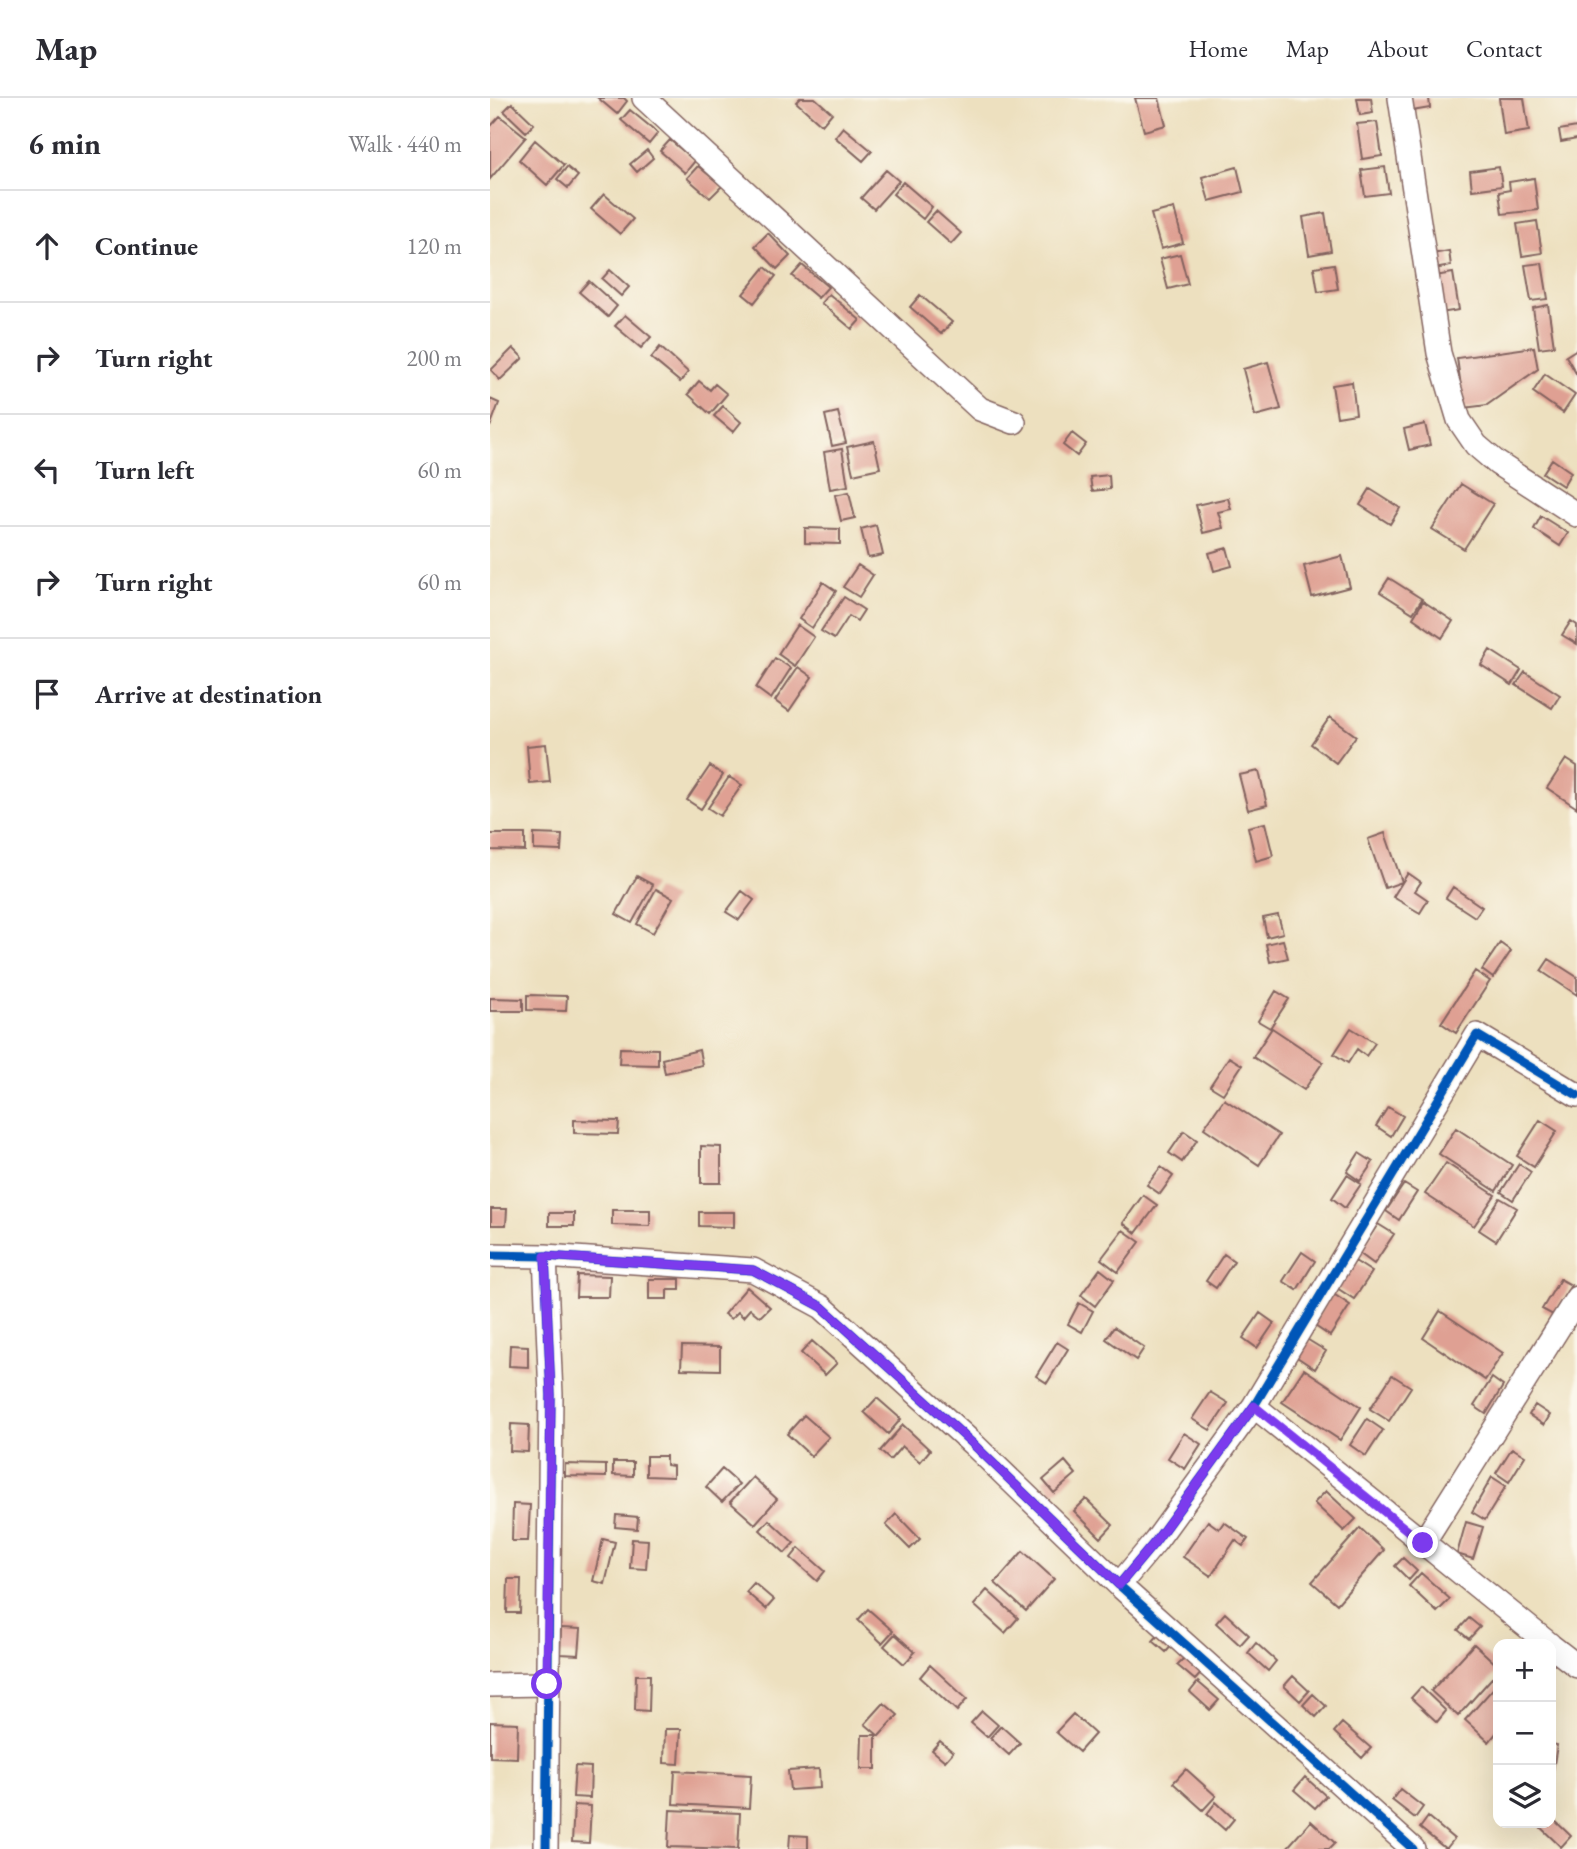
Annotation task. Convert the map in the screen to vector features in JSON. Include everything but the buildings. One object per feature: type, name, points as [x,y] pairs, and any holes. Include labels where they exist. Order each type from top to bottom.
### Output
[{"type":"street","points":[[644,98],[980,409],[1014,422]]},
{"type":"street","points":[[1400,98],[1439,353],[1459,420],[1476,445],[1497,463],[1577,514]]},
{"type":"street","points":[[1119,1585],[1155,1542],[1254,1406],[1477,1035],[1577,1095]]},
{"type":"street","points":[[490,1255],[545,1256],[753,1270],[822,1307],[972,1443],[1119,1585],[1413,1849]]},
{"type":"street","points":[[545,1256],[551,1395],[546,1849]]},
{"type":"street","points":[[1423,1543],[1577,1298]]},
{"type":"street","points":[[1254,1406],[1543,1639]]},
{"type":"street","points":[[1556,1650],[1577,1667]]},
{"type":"street","points":[[490,1685],[547,1684]]},
{"type":"cycle path","points":[[1119,1585],[1155,1542],[1254,1406],[1477,1035],[1577,1095]]},
{"type":"cycle path","points":[[490,1255],[545,1256],[753,1270],[822,1307],[972,1443],[1119,1585],[1413,1849]]},
{"type":"cycle path","points":[[545,1256],[551,1395],[546,1849]]},
{"type":"route","points":[[547,1684],[551,1395],[545,1256],[753,1270],[822,1307],[972,1443],[1119,1585],[1155,1542],[1254,1406],[1423,1543]]}]
